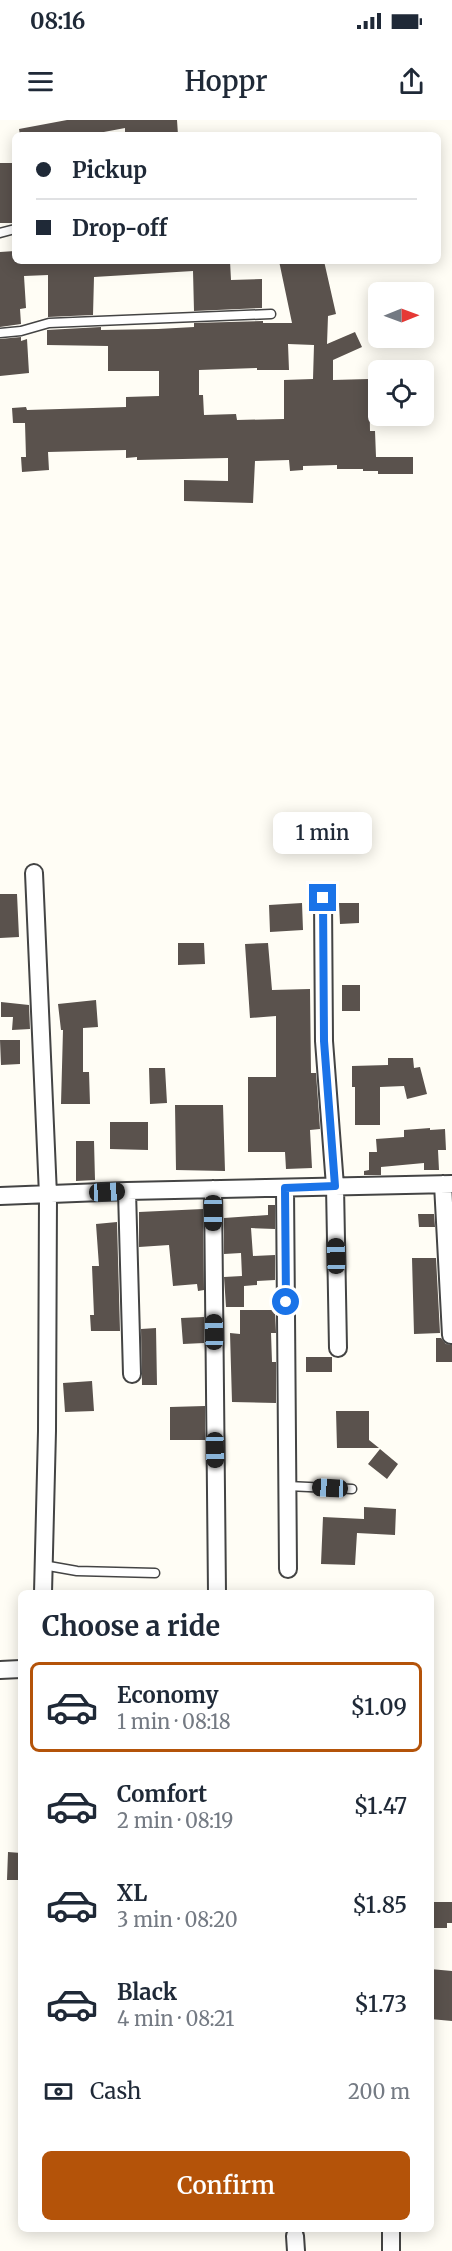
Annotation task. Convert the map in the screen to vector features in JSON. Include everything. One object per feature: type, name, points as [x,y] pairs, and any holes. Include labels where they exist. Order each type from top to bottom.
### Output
[{"type":"street","points":[[34,873],[48,1195],[47,1431],[43,1590]]},
{"type":"street","points":[[323,898],[324,1041],[335,1186],[338,1348]]},
{"type":"street","points":[[0,1196],[447,1184],[451,1335]]},
{"type":"street","points":[[285,1188],[288,1569]]},
{"type":"street","points":[[213,1190],[217,1590]]},
{"type":"street","points":[[127,1191],[132,1374]]},
{"type":"street","points":[[0,1670],[18,1669]]},
{"type":"street","points":[[391,2232],[391,2251]]},
{"type":"lane","points":[[0,333],[21,332],[49,323],[271,314]]},
{"type":"lane","points":[[287,1486],[352,1489]]},
{"type":"lane","points":[[43,1565],[77,1571],[155,1573]]},
{"type":"building","points":[[67,120],[177,120],[178,132],[125,132],[125,128],[104,132],[20,132],[19,129]]},
{"type":"building","points":[[0,163],[12,163],[12,223],[0,223]]},
{"type":"building","points":[[12,251],[12,264],[230,264],[231,280],[262,279],[262,308],[194,311],[193,271],[94,277],[93,315],[48,317],[48,275],[24,276],[26,308],[20,309],[21,324],[0,327],[0,252]]},
{"type":"building","points":[[280,264],[325,264],[336,314],[328,316],[327,344],[355,332],[362,347],[333,360],[333,380],[368,379],[368,426],[370,431],[375,431],[376,457],[413,457],[413,474],[378,474],[378,471],[363,471],[363,469],[337,469],[337,465],[303,466],[303,470],[290,471],[289,460],[255,461],[253,503],[184,501],[184,480],[228,481],[228,458],[137,460],[137,457],[126,458],[126,450],[48,452],[49,470],[22,472],[21,457],[26,457],[25,423],[13,423],[12,408],[26,407],[27,410],[126,407],[126,397],[159,396],[159,371],[108,371],[108,346],[47,345],[47,330],[101,327],[101,330],[158,329],[194,327],[194,323],[263,321],[263,323],[292,323]],"holes":[[[288,344],[314,345],[313,379],[284,380],[284,419],[237,420],[236,414],[204,415],[203,395],[199,395],[199,370],[257,368],[257,370],[289,370]]]},
{"type":"building","points":[[21,337],[21,341],[27,339],[29,373],[0,376],[0,339]]},
{"type":"building","points":[[0,894],[17,894],[19,937],[0,938]]},
{"type":"building","points":[[302,903],[303,930],[270,932],[269,905]]},
{"type":"building","points":[[339,903],[359,903],[359,923],[340,924]]},
{"type":"building","points":[[178,943],[204,943],[205,964],[178,965]]},
{"type":"building","points":[[268,943],[272,990],[310,989],[311,1073],[316,1073],[320,1129],[310,1130],[312,1168],[286,1169],[285,1152],[248,1152],[248,1077],[276,1077],[276,1016],[250,1018],[245,944]]},
{"type":"building","points":[[342,985],[360,985],[360,1011],[342,1011]]},
{"type":"building","points":[[96,1000],[98,1027],[83,1028],[83,1072],[89,1072],[90,1104],[61,1104],[63,1030],[61,1030],[58,1004]]},
{"type":"building","points":[[1,1002],[29,1005],[30,1029],[12,1030],[13,1017],[1,1017]]},
{"type":"building","points":[[0,1040],[20,1040],[20,1064],[1,1065]]},
{"type":"building","points":[[388,1058],[413,1058],[414,1068],[420,1067],[427,1094],[407,1099],[404,1086],[380,1087],[380,1125],[355,1125],[355,1087],[352,1087],[352,1066],[388,1065]]},
{"type":"building","points":[[149,1068],[165,1068],[167,1103],[150,1104]]},
{"type":"building","points":[[175,1105],[223,1105],[225,1171],[176,1170]]},
{"type":"building","points":[[110,1122],[148,1122],[148,1150],[110,1149]]},
{"type":"building","points":[[430,1128],[430,1130],[445,1129],[446,1150],[438,1150],[439,1170],[424,1170],[424,1163],[381,1167],[381,1175],[364,1175],[364,1171],[369,1170],[369,1152],[377,1152],[376,1139],[404,1137],[404,1130]]},
{"type":"building","points":[[76,1141],[94,1141],[95,1180],[76,1181]]},
{"type":"building","points":[[268,1205],[275,1205],[275,1229],[251,1228],[253,1256],[275,1255],[275,1280],[257,1281],[257,1285],[244,1286],[244,1307],[226,1307],[224,1277],[242,1276],[241,1253],[224,1254],[224,1218],[268,1215]]},
{"type":"building","points":[[203,1209],[204,1290],[198,1291],[197,1284],[173,1286],[169,1245],[139,1247],[139,1212]]},
{"type":"building","points":[[418,1214],[434,1214],[435,1227],[419,1227]]},
{"type":"building","points":[[117,1222],[120,1331],[91,1331],[90,1315],[94,1315],[92,1266],[99,1266],[96,1224]]},
{"type":"building","points":[[412,1258],[436,1258],[440,1333],[414,1334]]},
{"type":"building","points":[[240,1310],[275,1310],[276,1333],[271,1333],[272,1362],[276,1362],[276,1403],[232,1402],[230,1333],[240,1334]]},
{"type":"building","points":[[204,1317],[204,1343],[183,1344],[181,1318]]},
{"type":"building","points":[[156,1328],[157,1385],[142,1385],[141,1329]]},
{"type":"building","points":[[436,1338],[441,1338],[446,1344],[452,1345],[452,1362],[436,1362]]},
{"type":"building","points":[[306,1357],[332,1357],[332,1372],[306,1372]]},
{"type":"building","points":[[92,1381],[94,1411],[65,1412],[63,1383]]},
{"type":"building","points":[[205,1406],[205,1440],[170,1440],[170,1407]]},
{"type":"building","points":[[336,1411],[369,1411],[369,1440],[379,1448],[337,1448]]},
{"type":"building","points":[[380,1449],[398,1464],[387,1479],[368,1464]]},
{"type":"building","points":[[364,1507],[396,1509],[395,1535],[357,1533],[355,1565],[321,1564],[323,1517],[364,1519]]},
{"type":"building","points":[[8,1852],[18,1853],[18,1880],[7,1880]]},
{"type":"building","points":[[434,1902],[452,1902],[452,1923],[447,1923],[447,1928],[434,1928]]},
{"type":"building","points":[[434,1969],[452,1971],[452,2021],[434,2019]]},
{"type":"route","points":[[286,1302],[285,1188],[335,1186],[324,1041],[323,898]]}]
